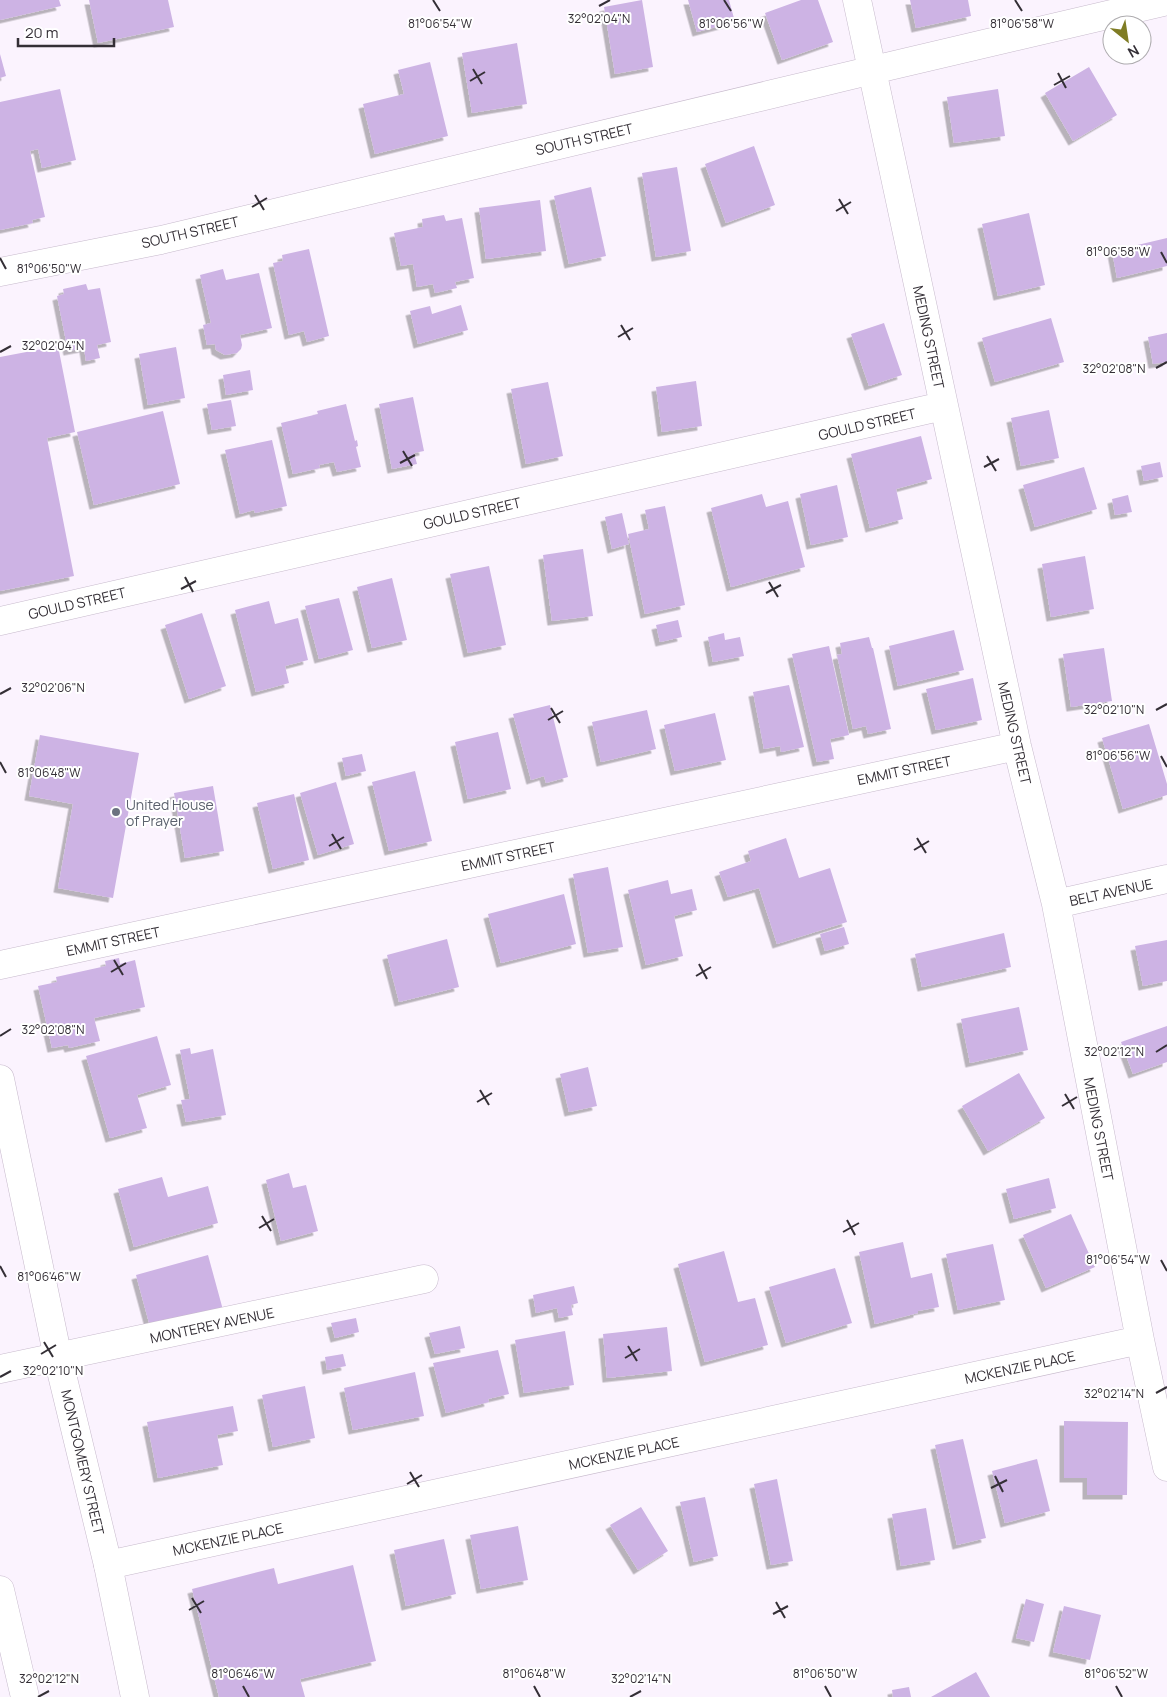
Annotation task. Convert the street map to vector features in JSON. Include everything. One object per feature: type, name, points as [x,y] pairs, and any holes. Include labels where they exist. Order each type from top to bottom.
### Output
[{"type":"street","name":"MEDING STREET","points":[[857,0],[1017,746],[1056,904],[1140,1340],[1160,1398],[1167,1467]]},
{"type":"street","name":"SOUTH STREET","points":[[0,272],[162,240],[873,70],[1167,2]]},
{"type":"street","name":"GOULD STREET","points":[[0,620],[944,406]]},
{"type":"street","name":"EMMIT STREET","points":[[0,965],[1017,746]]},
{"type":"street","name":"BELT AVENUE","points":[[1056,904],[1167,880]]},
{"type":"street","name":"MONTGOMERY STREET","points":[[0,1079],[58,1358],[108,1565],[136,1697]]},
{"type":"street","name":"MONTEREY AVENUE","points":[[0,1369],[424,1279]]},
{"type":"street","name":"MCKENZIE PLACE","points":[[108,1565],[1140,1340]]},
{"type":"street","points":[[0,1590],[25,1697]]},
{"type":"building","points":[[0,0],[59,0],[61,6],[0,20]]},
{"type":"building","points":[[89,0],[168,0],[174,27],[98,43]]},
{"type":"building","points":[[642,0],[653,67],[615,74],[604,7]]},
{"type":"building","points":[[688,0],[729,0],[735,22],[697,32]]},
{"type":"building","points":[[801,0],[818,0],[833,42],[782,60],[765,13]]},
{"type":"building","points":[[910,0],[968,0],[971,16],[916,28]]},
{"type":"building","points":[[517,43],[527,104],[472,113],[462,53]]},
{"type":"building","points":[[0,54],[6,76],[0,78]]},
{"type":"building","points":[[430,62],[448,136],[375,154],[363,104],[404,94],[398,70]]},
{"type":"building","points":[[1089,67],[1117,115],[1073,141],[1045,93]]},
{"type":"building","points":[[60,89],[76,160],[42,168],[38,149],[30,151],[45,217],[32,220],[33,223],[0,230],[0,102]]},
{"type":"building","points":[[998,89],[1005,136],[954,143],[947,97]]},
{"type":"building","points":[[754,146],[775,205],[726,223],[705,164]]},
{"type":"building","points":[[677,167],[691,251],[656,257],[642,173]]},
{"type":"building","points":[[591,187],[606,256],[569,264],[554,196]]},
{"type":"building","points":[[540,200],[546,251],[486,259],[479,208]]},
{"type":"building","points":[[1029,213],[1045,285],[998,296],[982,224]]},
{"type":"building","points":[[444,215],[446,221],[462,218],[474,278],[455,282],[457,288],[435,293],[433,284],[417,287],[413,264],[401,266],[394,233],[423,227],[422,219]]},
{"type":"building","points":[[1167,238],[1167,266],[1117,278],[1112,251]]},
{"type":"building","points":[[309,249],[329,336],[307,342],[304,331],[289,335],[273,263],[283,261],[282,255]]},
{"type":"building","points":[[223,269],[226,280],[259,273],[272,328],[240,335],[241,349],[237,353],[225,355],[216,350],[215,344],[207,345],[203,325],[211,323],[200,275]]},
{"type":"building","points":[[86,284],[88,290],[100,288],[111,342],[97,345],[100,358],[86,361],[84,348],[68,351],[57,296],[64,294],[63,289]]},
{"type":"building","points":[[461,305],[468,330],[418,344],[410,311],[430,306],[432,314]]},
{"type":"building","points":[[1051,318],[1064,362],[995,382],[982,338]]},
{"type":"building","points":[[884,323],[902,375],[869,386],[851,334]]},
{"type":"building","points":[[1167,333],[1167,362],[1153,364],[1148,337]]},
{"type":"building","points":[[58,346],[75,432],[47,438],[74,576],[0,591],[0,357]]},
{"type":"building","points":[[176,347],[185,398],[148,405],[139,354]]},
{"type":"building","points":[[250,370],[253,390],[226,395],[223,375]]},
{"type":"building","points":[[696,381],[702,426],[662,432],[656,387]]},
{"type":"building","points":[[548,382],[563,456],[526,464],[511,389]]},
{"type":"building","points":[[413,397],[424,451],[414,453],[417,464],[392,469],[379,404]]},
{"type":"building","points":[[231,400],[236,426],[212,430],[207,404]]},
{"type":"building","points":[[346,404],[355,441],[357,440],[358,446],[356,447],[361,467],[337,472],[334,462],[319,465],[320,468],[293,474],[281,423],[318,414],[317,411]]},
{"type":"building","points":[[1049,410],[1059,458],[1021,466],[1011,418]]},
{"type":"building","points":[[163,411],[180,484],[94,505],[77,432]]},
{"type":"building","points":[[921,436],[932,479],[896,489],[903,519],[870,528],[851,454]]},
{"type":"building","points":[[272,440],[287,506],[255,513],[254,510],[240,514],[225,450]]},
{"type":"building","points":[[1160,462],[1163,477],[1144,481],[1141,466]]},
{"type":"building","points":[[1084,467],[1097,509],[1035,527],[1023,485]]},
{"type":"building","points":[[837,485],[848,537],[811,545],[800,494]]},
{"type":"building","points":[[762,494],[766,507],[788,501],[805,567],[731,587],[711,508]]},
{"type":"building","points":[[1128,495],[1132,512],[1115,515],[1112,499]]},
{"type":"building","points":[[665,506],[685,605],[645,614],[628,534],[649,529],[645,510]]},
{"type":"building","points":[[622,513],[629,544],[612,549],[605,517]]},
{"type":"building","points":[[583,549],[593,616],[552,621],[543,555]]},
{"type":"building","points":[[1085,556],[1094,609],[1051,617],[1042,564]]},
{"type":"building","points":[[489,566],[506,645],[468,653],[450,574]]},
{"type":"building","points":[[392,578],[407,640],[372,648],[357,587]]},
{"type":"building","points":[[339,598],[353,650],[319,659],[305,606]]},
{"type":"building","points":[[269,601],[275,624],[298,618],[308,660],[285,666],[289,683],[256,692],[235,610]]},
{"type":"building","points":[[202,613],[226,686],[189,699],[165,625]]},
{"type":"building","points":[[678,620],[682,637],[660,642],[656,625]]},
{"type":"building","points":[[954,630],[964,670],[898,686],[889,646]]},
{"type":"building","points":[[724,633],[725,640],[740,637],[744,656],[713,662],[708,637]]},
{"type":"building","points":[[869,637],[891,729],[868,734],[866,726],[853,729],[837,655],[842,654],[840,643]]},
{"type":"building","points":[[829,646],[849,735],[830,739],[834,759],[817,762],[792,654]]},
{"type":"building","points":[[1104,648],[1112,701],[1071,707],[1063,654]]},
{"type":"building","points":[[973,678],[982,720],[936,730],[926,689]]},
{"type":"building","points":[[789,685],[804,747],[781,752],[780,746],[764,749],[753,692]]},
{"type":"building","points":[[550,705],[568,777],[546,783],[544,776],[531,780],[513,714]]},
{"type":"building","points":[[647,710],[656,749],[601,762],[592,722]]},
{"type":"building","points":[[715,713],[726,760],[675,771],[664,725]]},
{"type":"building","points":[[1149,724],[1167,784],[1167,795],[1123,809],[1102,738]]},
{"type":"building","points":[[498,732],[511,789],[468,799],[455,742]]},
{"type":"building","points":[[40,735],[139,753],[113,898],[58,888],[73,804],[29,796]]},
{"type":"building","points":[[362,754],[366,771],[346,776],[342,758]]},
{"type":"building","points":[[415,771],[432,841],[389,851],[372,782]]},
{"type":"building","points":[[336,782],[354,844],[318,855],[300,793]]},
{"type":"building","points":[[213,786],[224,851],[185,858],[174,793]]},
{"type":"building","points":[[294,794],[309,860],[273,869],[257,803]]},
{"type":"building","points":[[786,838],[799,878],[830,868],[847,922],[777,944],[759,888],[728,897],[719,872],[751,861],[748,851]]},
{"type":"building","points":[[608,867],[623,947],[588,953],[573,874]]},
{"type":"building","points":[[668,880],[671,894],[692,889],[697,910],[674,916],[683,956],[646,965],[628,890]]},
{"type":"building","points":[[564,894],[576,944],[501,963],[488,914]]},
{"type":"building","points":[[844,927],[849,944],[825,951],[820,934]]},
{"type":"building","points":[[1004,933],[1011,967],[922,987],[915,954]]},
{"type":"building","points":[[447,939],[459,987],[399,1002],[387,955]]},
{"type":"building","points":[[1167,940],[1167,981],[1143,986],[1135,946]]},
{"type":"building","points":[[119,958],[120,964],[135,960],[145,1007],[94,1018],[100,1041],[69,1048],[68,1045],[52,1048],[38,986],[57,982],[56,977],[106,966],[105,961]]},
{"type":"building","points":[[1019,1007],[1028,1050],[970,1063],[961,1019]]},
{"type":"building","points":[[1167,1026],[1167,1062],[1133,1074],[1121,1042]]},
{"type":"building","points":[[157,1036],[171,1085],[137,1095],[147,1128],[110,1138],[86,1056]]},
{"type":"building","points":[[190,1048],[191,1054],[213,1049],[226,1115],[186,1122],[181,1100],[190,1099],[180,1050]]},
{"type":"building","points":[[588,1067],[597,1106],[569,1112],[560,1074]]},
{"type":"building","points":[[1019,1073],[1045,1118],[988,1151],[962,1106]]},
{"type":"building","points":[[289,1173],[293,1188],[306,1185],[318,1231],[281,1241],[266,1180]]},
{"type":"building","points":[[162,1177],[168,1197],[208,1186],[218,1223],[134,1247],[118,1189]]},
{"type":"building","points":[[1049,1178],[1056,1208],[1014,1219],[1006,1189]]},
{"type":"building","points":[[1071,1214],[1095,1267],[1046,1288],[1023,1235]]},
{"type":"building","points":[[903,1242],[911,1278],[932,1273],[939,1307],[918,1311],[918,1313],[875,1324],[859,1252]]},
{"type":"building","points":[[993,1244],[1005,1300],[958,1310],[946,1254]]},
{"type":"building","points":[[724,1251],[738,1302],[755,1298],[768,1345],[705,1362],[678,1264]]},
{"type":"building","points":[[208,1255],[223,1310],[151,1330],[136,1275]]},
{"type":"building","points":[[835,1268],[852,1323],[786,1343],[769,1287]]},
{"type":"building","points":[[574,1286],[578,1303],[571,1305],[573,1315],[559,1318],[557,1308],[536,1313],[533,1295]]},
{"type":"building","points":[[356,1318],[359,1332],[335,1338],[331,1323]]},
{"type":"building","points":[[460,1326],[465,1348],[435,1354],[429,1333]]},
{"type":"building","points":[[667,1327],[672,1371],[607,1378],[603,1334]]},
{"type":"building","points":[[565,1331],[574,1385],[524,1393],[515,1340]]},
{"type":"building","points":[[498,1350],[509,1394],[488,1399],[489,1402],[446,1413],[433,1363]]},
{"type":"building","points":[[343,1354],[346,1366],[327,1370],[325,1357]]},
{"type":"building","points":[[415,1372],[424,1416],[353,1430],[344,1388]]},
{"type":"building","points":[[305,1386],[315,1438],[273,1447],[262,1395]]},
{"type":"building","points":[[233,1406],[238,1431],[217,1435],[223,1465],[158,1478],[147,1422]]},
{"type":"building","points":[[1064,1421],[1128,1422],[1127,1495],[1087,1495],[1087,1478],[1064,1478]]},
{"type":"building","points":[[963,1439],[986,1538],[957,1545],[935,1445]]},
{"type":"building","points":[[1037,1459],[1050,1511],[1005,1523],[992,1471]]},
{"type":"building","points":[[777,1479],[793,1561],[771,1565],[754,1484]]},
{"type":"building","points":[[705,1497],[718,1556],[694,1562],[680,1502]]},
{"type":"building","points":[[641,1507],[668,1551],[638,1570],[610,1525]]},
{"type":"building","points":[[926,1508],[935,1560],[901,1566],[892,1514]]},
{"type":"building","points":[[518,1526],[528,1580],[481,1589],[470,1535]]},
{"type":"building","points":[[444,1539],[456,1594],[406,1606],[394,1550]]},
{"type":"building","points":[[353,1565],[376,1661],[300,1679],[305,1697],[219,1697],[192,1589],[274,1568],[278,1584]]},
{"type":"building","points":[[1026,1599],[1044,1604],[1034,1642],[1016,1638]]},
{"type":"building","points":[[1064,1606],[1101,1615],[1090,1660],[1053,1652]]},
{"type":"building","points":[[976,1672],[990,1697],[931,1697]]},
{"type":"building","points":[[909,1687],[911,1697],[893,1697],[892,1690]]},
{"type":"place","name":"United House of Prayer","points":[[116,812]]}]
